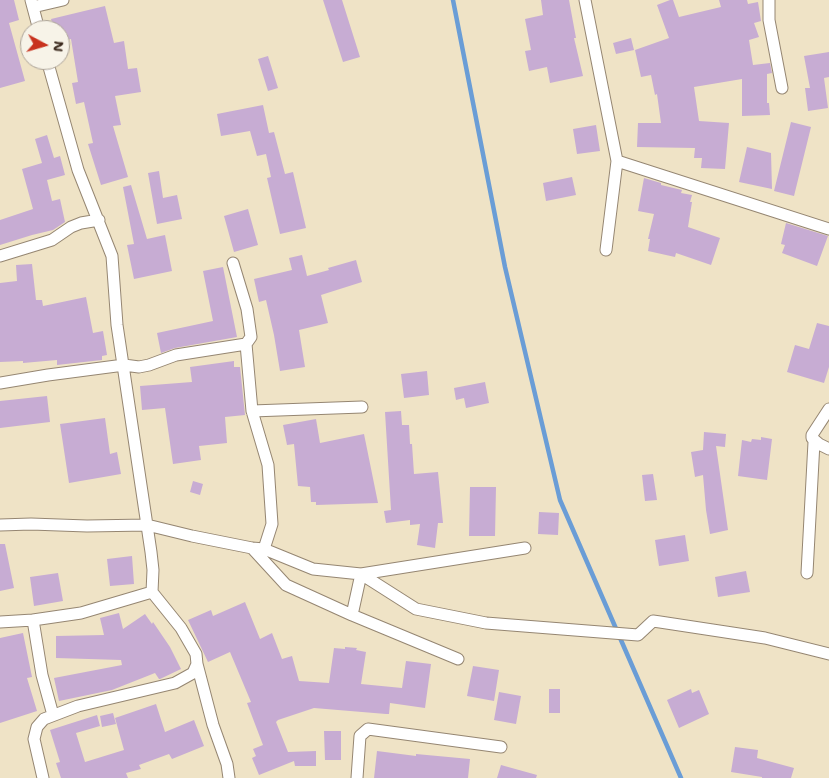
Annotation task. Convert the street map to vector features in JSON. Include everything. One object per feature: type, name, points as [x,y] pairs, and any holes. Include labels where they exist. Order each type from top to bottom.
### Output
[{"type":"street","points":[[36,20],[32,4],[62,0]]},
{"type":"street","points":[[585,0],[618,161],[606,250]]},
{"type":"street","points":[[769,0],[770,20],[782,88]]},
{"type":"street","points":[[50,70],[78,170],[112,256],[117,325],[153,570],[152,592],[181,628],[196,654],[213,725],[227,764],[229,778]]},
{"type":"street","points":[[618,161],[829,229]]},
{"type":"street","points":[[0,256],[52,240],[71,227],[81,223],[99,220]]},
{"type":"street","points":[[233,263],[247,309],[251,337],[246,344],[252,411],[268,466],[272,524],[264,548]]},
{"type":"street","points":[[0,383],[124,365],[138,367],[176,355],[246,344]]},
{"type":"street","points":[[252,411],[362,407]]},
{"type":"street","points":[[807,573],[814,442],[812,435],[829,409]]},
{"type":"street","points":[[814,442],[829,449]]},
{"type":"street","points":[[0,525],[147,525],[252,548],[264,548],[313,568],[361,574],[525,548]]},
{"type":"street","points":[[252,548],[286,586],[458,659]]},
{"type":"street","points":[[352,615],[361,574]]},
{"type":"street","points":[[361,574],[416,609],[486,623],[638,635],[653,622],[660,622],[766,638],[829,654]]},
{"type":"street","points":[[0,622],[33,620],[81,613],[152,592]]},
{"type":"street","points":[[33,620],[42,674],[53,715]]},
{"type":"street","points":[[43,778],[34,739],[37,727],[44,719],[78,706],[175,683],[193,673],[197,664]]},
{"type":"street","points":[[356,778],[360,736],[368,729],[501,747]]},
{"type":"building","points":[[0,0],[14,0],[19,20],[9,23],[20,63],[20,70],[22,70],[25,81],[0,88]]},
{"type":"building","points":[[323,0],[342,0],[360,57],[343,62]]},
{"type":"building","points":[[541,0],[569,0],[576,38],[574,38],[583,76],[550,83],[547,67],[529,71],[525,51],[531,50],[525,19],[543,15]]},
{"type":"building","points":[[673,0],[679,17],[721,7],[719,0],[747,0],[748,4],[758,2],[761,21],[754,23],[759,37],[749,40],[753,65],[770,63],[772,73],[767,74],[767,103],[769,103],[770,115],[742,116],[742,79],[694,87],[699,121],[729,123],[725,169],[701,168],[702,158],[694,158],[695,148],[637,147],[638,123],[661,123],[657,94],[655,95],[651,75],[641,77],[635,50],[669,38],[657,5]]},
{"type":"building","points":[[105,6],[114,43],[124,41],[128,69],[137,68],[141,92],[115,96],[121,125],[113,126],[128,177],[101,185],[88,144],[93,143],[84,102],[76,104],[72,83],[78,82],[70,39],[70,20],[51,19]]},
{"type":"building","points":[[631,38],[634,50],[616,54],[613,43]]},
{"type":"building","points":[[829,52],[829,77],[824,78],[828,108],[808,111],[805,88],[810,88],[804,56]]},
{"type":"building","points":[[268,56],[278,88],[268,91],[258,59]]},
{"type":"building","points":[[263,105],[269,133],[274,132],[285,174],[293,172],[306,228],[280,234],[267,178],[271,177],[266,154],[257,156],[250,131],[221,136],[217,114]]},
{"type":"building","points":[[791,122],[811,127],[794,196],[774,191]]},
{"type":"building","points":[[596,125],[600,151],[577,154],[573,129]]},
{"type":"building","points":[[47,135],[54,158],[60,156],[65,175],[47,180],[52,201],[60,199],[65,222],[53,230],[0,245],[0,220],[33,209],[22,169],[42,163],[35,139]]},
{"type":"building","points":[[747,147],[771,153],[772,189],[739,182]]},
{"type":"building","points":[[159,171],[163,198],[177,195],[182,219],[157,224],[148,173]]},
{"type":"building","points":[[572,177],[576,195],[546,201],[543,183]]},
{"type":"building","points":[[644,178],[661,183],[661,185],[682,190],[681,193],[692,195],[688,227],[720,238],[711,265],[676,253],[675,257],[648,251],[650,239],[648,239],[654,214],[638,211]]},
{"type":"building","points":[[131,185],[147,239],[165,235],[172,271],[134,279],[127,245],[134,244],[123,187]]},
{"type":"building","points":[[248,209],[258,245],[234,252],[224,216]]},
{"type":"building","points":[[786,223],[828,236],[817,266],[782,253],[785,245],[781,244]]},
{"type":"building","points":[[302,255],[307,276],[356,260],[362,282],[321,295],[328,323],[299,330],[305,367],[280,371],[266,300],[259,302],[254,279],[292,270],[289,258]]},
{"type":"building","points":[[32,264],[36,300],[42,300],[43,306],[86,297],[93,333],[103,331],[107,355],[102,356],[102,360],[57,365],[57,360],[23,363],[23,361],[0,362],[0,283],[17,281],[16,265]]},
{"type":"building","points":[[223,267],[237,337],[175,348],[161,353],[157,333],[213,321],[203,271]]},
{"type":"building","points":[[817,323],[829,326],[829,367],[824,383],[787,372],[795,345],[809,349]]},
{"type":"building","points":[[234,361],[234,367],[240,367],[245,415],[225,417],[227,443],[199,446],[201,460],[173,464],[165,408],[142,410],[140,386],[192,382],[190,367]]},
{"type":"building","points":[[427,371],[429,395],[404,398],[401,374]]},
{"type":"building","points":[[485,382],[489,403],[466,408],[464,398],[456,400],[454,388]]},
{"type":"building","points":[[47,396],[50,422],[0,428],[0,401]]},
{"type":"building","points":[[401,411],[402,425],[409,425],[414,474],[438,472],[443,523],[438,523],[435,548],[417,545],[420,524],[410,525],[410,520],[386,523],[384,511],[391,510],[385,412]]},
{"type":"building","points":[[105,418],[110,454],[117,452],[121,474],[69,483],[60,424]]},
{"type":"building","points":[[316,419],[320,443],[364,434],[378,503],[316,505],[316,502],[311,502],[310,487],[298,486],[294,444],[287,445],[283,425]]},
{"type":"building","points":[[704,432],[726,434],[725,447],[716,446],[728,530],[710,534],[703,475],[695,477],[691,452],[703,450]]},
{"type":"building","points":[[761,437],[772,439],[767,480],[738,476],[742,440],[751,442],[752,439],[761,440]]},
{"type":"building","points":[[653,474],[657,500],[645,501],[642,475]]},
{"type":"building","points":[[193,481],[203,484],[200,495],[190,492]]},
{"type":"building","points":[[470,487],[496,487],[495,536],[469,536]]},
{"type":"building","points":[[539,512],[559,513],[558,535],[538,534]]},
{"type":"building","points":[[685,535],[689,561],[659,566],[655,540]]},
{"type":"building","points":[[0,544],[5,544],[14,588],[0,591]]},
{"type":"building","points":[[132,556],[134,584],[110,586],[107,559]]},
{"type":"building","points":[[746,571],[750,592],[718,597],[715,577]]},
{"type":"building","points":[[58,573],[63,601],[34,606],[30,577]]},
{"type":"building","points":[[245,602],[260,639],[272,633],[282,659],[292,656],[299,681],[329,683],[334,648],[357,648],[356,650],[366,652],[361,684],[402,688],[406,661],[431,664],[425,708],[390,703],[389,714],[386,714],[314,708],[278,720],[276,722],[288,752],[316,751],[316,766],[295,766],[294,761],[259,775],[252,758],[256,756],[253,749],[263,745],[247,703],[251,702],[230,652],[208,662],[188,620],[211,610],[213,616]]},
{"type":"building","points":[[119,613],[123,629],[145,614],[152,624],[153,622],[170,647],[181,669],[160,679],[155,673],[112,690],[59,701],[54,678],[122,665],[121,660],[56,658],[56,636],[104,635],[100,618]]},
{"type":"building","points":[[23,633],[32,677],[27,678],[37,711],[0,723],[0,638]]},
{"type":"building","points":[[473,666],[499,670],[494,701],[467,696]]},
{"type":"building","points":[[549,689],[560,689],[560,713],[549,713]]},
{"type":"building","points":[[691,689],[692,693],[699,690],[709,714],[679,728],[667,700]]},
{"type":"building","points":[[499,692],[521,696],[516,724],[494,720]]},
{"type":"building","points":[[156,704],[165,732],[194,720],[204,746],[172,759],[169,754],[139,765],[141,769],[126,773],[128,778],[61,778],[56,763],[60,762],[50,730],[97,715],[100,726],[76,733],[85,762],[124,750],[115,718]]},
{"type":"building","points":[[113,713],[116,724],[102,727],[100,716]]},
{"type":"building","points":[[324,731],[341,731],[341,760],[325,760]]},
{"type":"building","points":[[735,747],[758,750],[757,758],[794,768],[791,778],[762,778],[731,772]]},
{"type":"building","points":[[377,751],[416,756],[416,754],[470,759],[468,778],[374,778]]},
{"type":"building","points":[[501,765],[537,775],[536,778],[497,778]]},
{"type":"waterway","points":[[453,0],[505,267],[560,500],[681,778]]}]
